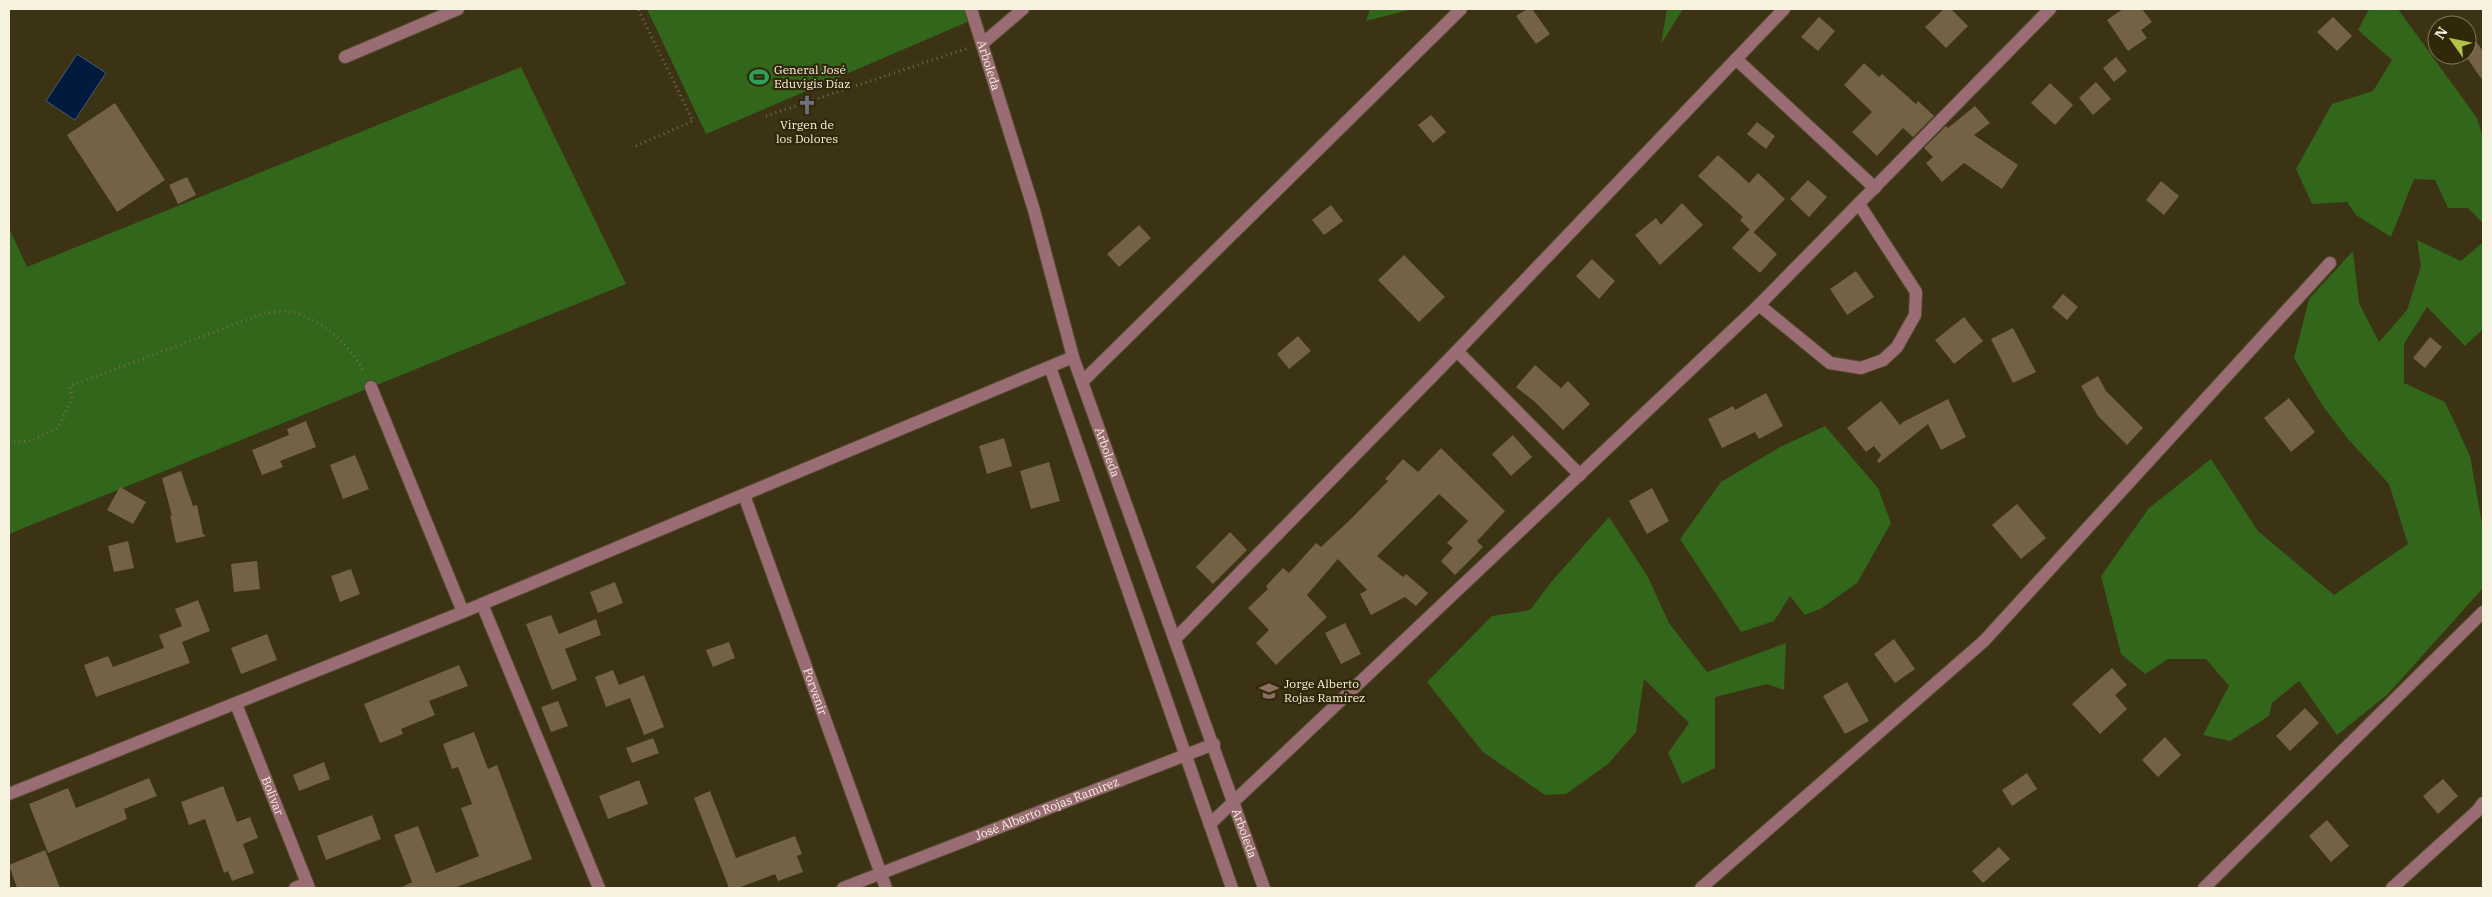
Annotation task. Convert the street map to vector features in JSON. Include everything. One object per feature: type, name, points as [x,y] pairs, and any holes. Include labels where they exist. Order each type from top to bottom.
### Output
[{"type":"street","points":[[345,57],[458,9]]},
{"type":"street","name":"Arboleda","points":[[971,9],[1034,210],[1073,357],[1176,638],[1264,888]]},
{"type":"street","points":[[983,43],[1023,9]]},
{"type":"street","points":[[1083,382],[1461,9]]},
{"type":"street","points":[[1176,638],[1457,351],[1784,9]]},
{"type":"street","points":[[1210,824],[1759,305],[2050,9]]},
{"type":"street","points":[[1736,59],[1875,188]]},
{"type":"street","points":[[1759,305],[1830,363],[1861,368],[1883,360],[1897,347],[1914,315],[1916,292],[1859,204]]},
{"type":"street","points":[[1701,888],[1984,642],[2330,263]]},
{"type":"street","points":[[1457,351],[1580,475]]},
{"type":"street","points":[[9,794],[463,612],[1073,357]]},
{"type":"street","points":[[1050,367],[1232,888]]},
{"type":"street","points":[[371,387],[463,612]]},
{"type":"street","name":"Porvenir","points":[[744,495],[886,888]]},
{"type":"street","points":[[482,604],[599,888]]},
{"type":"street","points":[[2204,888],[2483,612]]},
{"type":"street","name":"Bolivar","points":[[236,704],[308,886]]},
{"type":"street","name":"José Alberto Rojas Ramírez","points":[[843,888],[881,875],[1214,744]]},
{"type":"street","points":[[2392,888],[2477,811],[2483,803]]},
{"type":"street","points":[[295,888],[308,886]]},
{"type":"path","points":[[636,146],[693,121],[638,9]]},
{"type":"path","points":[[766,116],[983,43]]},
{"type":"path","points":[[9,442],[31,441],[58,428],[72,399],[70,386],[264,313],[290,311],[316,322],[341,341],[361,365],[371,387]]},
{"type":"green space","name":"General José Eduvigis Díaz","points":[[647,9],[967,9],[972,20],[706,134]]},
{"type":"green space","points":[[1370,9],[1413,9],[1366,21]]},
{"type":"green space","points":[[1667,9],[1683,9],[1661,44]]},
{"type":"green space","points":[[2369,9],[2398,9],[2427,49],[2427,65],[2439,65],[2477,118],[2483,137],[2483,223],[2468,208],[2448,208],[2435,180],[2414,179],[2391,237],[2356,215],[2347,202],[2312,204],[2296,169],[2332,104],[2373,91],[2392,60],[2358,30]]},
{"type":"green space","points":[[521,67],[626,284],[9,534],[9,228],[27,267]]},
{"type":"green space","points":[[2417,240],[2461,261],[2483,242],[2483,329],[2465,346],[2427,307],[2404,344],[2404,383],[2445,402],[2470,456],[2483,529],[2483,588],[2388,694],[2337,735],[2299,681],[2272,703],[2269,716],[2230,741],[2203,735],[2229,686],[2206,659],[2168,659],[2145,674],[2121,654],[2101,576],[2149,508],[2211,459],[2258,531],[2334,595],[2408,544],[2389,484],[2348,439],[2322,405],[2294,358],[2309,299],[2353,251],[2359,303],[2379,342],[2407,310],[2421,266]]},
{"type":"green space","points":[[1825,426],[1878,488],[1891,523],[1857,583],[1822,608],[1805,615],[1790,596],[1774,621],[1741,632],[1680,539],[1721,482],[1780,447]]},
{"type":"green space","points":[[1609,517],[1648,577],[1669,623],[1707,672],[1786,643],[1784,690],[1767,684],[1715,697],[1715,768],[1682,784],[1668,753],[1689,723],[1644,679],[1636,732],[1608,764],[1566,794],[1545,795],[1483,752],[1427,682],[1492,616],[1530,610],[1552,581]]},
{"type":"water","points":[[77,54],[106,73],[75,120],[46,101]]},
{"type":"building","points":[[1527,9],[1532,9],[1550,34],[1536,44],[1516,16]]},
{"type":"building","points":[[1944,9],[1951,9],[1968,26],[1946,48],[1925,27]]},
{"type":"building","points":[[2123,9],[2142,9],[2152,22],[2141,30],[2147,38],[2128,51],[2107,20]]},
{"type":"building","points":[[1819,17],[1835,31],[1818,51],[1801,37]]},
{"type":"building","points":[[2333,17],[2352,36],[2337,51],[2317,32]]},
{"type":"building","points":[[2477,43],[2483,51],[2483,81],[2472,65],[2477,65]]},
{"type":"building","points":[[2116,57],[2127,71],[2114,82],[2103,68]]},
{"type":"building","points":[[1864,63],[1879,77],[1882,74],[1916,104],[1918,101],[1934,116],[1913,137],[1903,128],[1877,156],[1852,132],[1872,112],[1844,85]]},
{"type":"building","points":[[2096,82],[2111,99],[2093,115],[2079,98]]},
{"type":"building","points":[[2050,83],[2073,105],[2055,125],[2031,103]]},
{"type":"building","points":[[115,103],[165,180],[117,212],[67,135]]},
{"type":"building","points":[[1975,106],[1990,123],[1974,135],[2018,165],[2002,189],[1964,163],[1942,182],[1926,163],[1933,157],[1924,148],[1946,126],[1948,128]]},
{"type":"building","points":[[1431,115],[1446,132],[1433,143],[1418,125]]},
{"type":"building","points":[[1757,122],[1775,136],[1766,149],[1747,134]]},
{"type":"building","points":[[1718,155],[1749,183],[1758,173],[1785,199],[1753,233],[1740,220],[1743,217],[1698,176]]},
{"type":"building","points":[[187,177],[196,195],[178,204],[169,185]]},
{"type":"building","points":[[1808,180],[1827,197],[1809,217],[1790,199]]},
{"type":"building","points":[[2161,181],[2179,196],[2164,215],[2146,200]]},
{"type":"building","points":[[1682,203],[1703,225],[1660,265],[1635,235],[1656,218],[1661,225]]},
{"type":"building","points":[[1331,205],[1343,221],[1324,235],[1312,220]]},
{"type":"building","points":[[1139,225],[1151,238],[1119,267],[1107,254]]},
{"type":"building","points":[[1750,229],[1777,254],[1760,273],[1732,248]]},
{"type":"building","points":[[1404,255],[1445,297],[1419,322],[1378,280]]},
{"type":"building","points":[[1592,259],[1615,281],[1599,299],[1576,276]]},
{"type":"building","points":[[1856,271],[1874,297],[1847,315],[1830,289]]},
{"type":"building","points":[[2063,294],[2078,307],[2067,320],[2052,307]]},
{"type":"building","points":[[1964,317],[1983,341],[1954,364],[1935,340]]},
{"type":"building","points":[[2013,328],[2036,372],[2013,383],[1991,339]]},
{"type":"building","points":[[1298,336],[1311,351],[1289,369],[1277,354]]},
{"type":"building","points":[[2430,337],[2442,347],[2425,368],[2413,358]]},
{"type":"building","points":[[1535,365],[1561,388],[1568,381],[1590,404],[1563,430],[1535,402],[1516,387]]},
{"type":"building","points":[[2098,376],[2106,391],[2143,428],[2127,445],[2098,416],[2081,386]]},
{"type":"building","points":[[1766,393],[1783,426],[1759,439],[1755,432],[1722,448],[1708,419],[1733,406],[1735,410]]},
{"type":"building","points":[[2289,398],[2315,432],[2291,452],[2264,418]]},
{"type":"building","points":[[1948,399],[1966,437],[1941,450],[1928,424],[1879,463],[1877,461],[1881,455],[1874,446],[1866,452],[1847,428],[1881,401],[1900,425]]},
{"type":"building","points":[[306,421],[316,447],[280,461],[283,467],[262,475],[252,450],[289,435],[287,429]]},
{"type":"building","points":[[1513,435],[1532,457],[1511,476],[1492,454]]},
{"type":"building","points":[[1004,438],[1012,466],[987,474],[979,446]]},
{"type":"building","points":[[1441,448],[1505,511],[1477,541],[1483,547],[1455,575],[1441,561],[1453,548],[1447,543],[1468,521],[1439,494],[1377,556],[1403,577],[1406,574],[1428,593],[1416,606],[1405,597],[1371,615],[1360,594],[1367,590],[1338,559],[1307,595],[1327,617],[1276,665],[1256,643],[1269,630],[1248,608],[1268,589],[1266,586],[1283,568],[1289,573],[1316,543],[1321,547],[1353,517],[1388,481],[1385,479],[1403,459],[1418,472]]},
{"type":"building","points":[[355,455],[369,489],[343,499],[330,465]]},
{"type":"building","points":[[1049,462],[1060,501],[1031,509],[1020,471]]},
{"type":"building","points":[[181,471],[193,506],[197,505],[203,534],[206,536],[176,543],[170,515],[172,516],[162,478]]},
{"type":"building","points":[[120,487],[146,502],[133,524],[107,510]]},
{"type":"building","points":[[1652,488],[1669,521],[1647,534],[1629,501]]},
{"type":"building","points":[[2017,504],[2046,538],[2021,559],[1992,525]]},
{"type":"building","points":[[1230,532],[1247,550],[1213,584],[1196,567]]},
{"type":"building","points":[[128,541],[134,568],[114,572],[108,546]]},
{"type":"building","points":[[257,561],[260,589],[234,592],[231,564]]},
{"type":"building","points":[[351,569],[360,594],[340,602],[331,576]]},
{"type":"building","points":[[615,582],[623,603],[598,613],[590,592]]},
{"type":"building","points":[[198,600],[210,631],[182,642],[190,663],[96,697],[84,665],[108,656],[113,667],[164,648],[159,635],[182,626],[175,609]]},
{"type":"building","points":[[551,615],[559,634],[596,619],[601,635],[565,649],[577,680],[552,690],[526,624]]},
{"type":"building","points":[[1345,623],[1361,654],[1341,664],[1325,633]]},
{"type":"building","points":[[267,634],[277,660],[241,674],[231,648]]},
{"type":"building","points":[[1894,639],[1915,669],[1895,683],[1874,654]]},
{"type":"building","points":[[729,642],[735,658],[713,667],[706,650]]},
{"type":"building","points":[[459,665],[468,686],[429,701],[435,715],[401,729],[403,734],[380,743],[364,704]]},
{"type":"building","points":[[2112,668],[2127,685],[2115,695],[2127,709],[2100,734],[2072,704]]},
{"type":"building","points":[[613,670],[619,685],[644,675],[664,727],[644,735],[630,698],[606,707],[595,677]]},
{"type":"building","points":[[1847,682],[1869,721],[1845,734],[1823,696]]},
{"type":"building","points":[[558,701],[568,726],[551,732],[541,707]]},
{"type":"building","points":[[2305,708],[2319,723],[2290,751],[2276,736]]},
{"type":"building","points":[[474,732],[488,769],[497,765],[532,859],[454,888],[400,888],[412,882],[394,835],[418,826],[436,873],[479,856],[461,808],[472,804],[458,767],[452,769],[443,744]]},
{"type":"building","points":[[2165,737],[2181,755],[2158,777],[2142,760]]},
{"type":"building","points":[[653,738],[659,753],[632,763],[626,748]]},
{"type":"building","points":[[324,762],[330,779],[299,791],[293,775]]},
{"type":"building","points":[[2027,773],[2037,789],[2012,806],[2002,790]]},
{"type":"building","points":[[149,778],[157,796],[124,809],[127,819],[48,853],[29,804],[68,788],[76,808]]},
{"type":"building","points":[[2443,779],[2458,796],[2438,814],[2423,796]]},
{"type":"building","points":[[639,780],[648,804],[608,819],[599,796]]},
{"type":"building","points":[[223,786],[237,822],[250,817],[258,838],[243,844],[254,873],[232,881],[228,871],[224,873],[205,819],[189,825],[181,802]]},
{"type":"building","points":[[710,791],[736,858],[795,836],[802,854],[797,856],[803,872],[778,881],[775,874],[738,888],[729,888],[694,798]]},
{"type":"building","points":[[372,815],[381,839],[326,860],[317,836]]},
{"type":"building","points":[[2327,820],[2349,846],[2331,862],[2309,836]]},
{"type":"building","points":[[1999,847],[2010,859],[1983,883],[1972,871]]},
{"type":"building","points":[[45,850],[60,888],[17,888],[9,865]]},
{"type":"place","name":"General José Eduvigis Díaz","points":[[759,77]]},
{"type":"place","name":"Virgen de los Dolores","points":[[807,105]]},
{"type":"place","name":"Jorge Alberto Rojas Ramírez","points":[[1269,691]]}]
